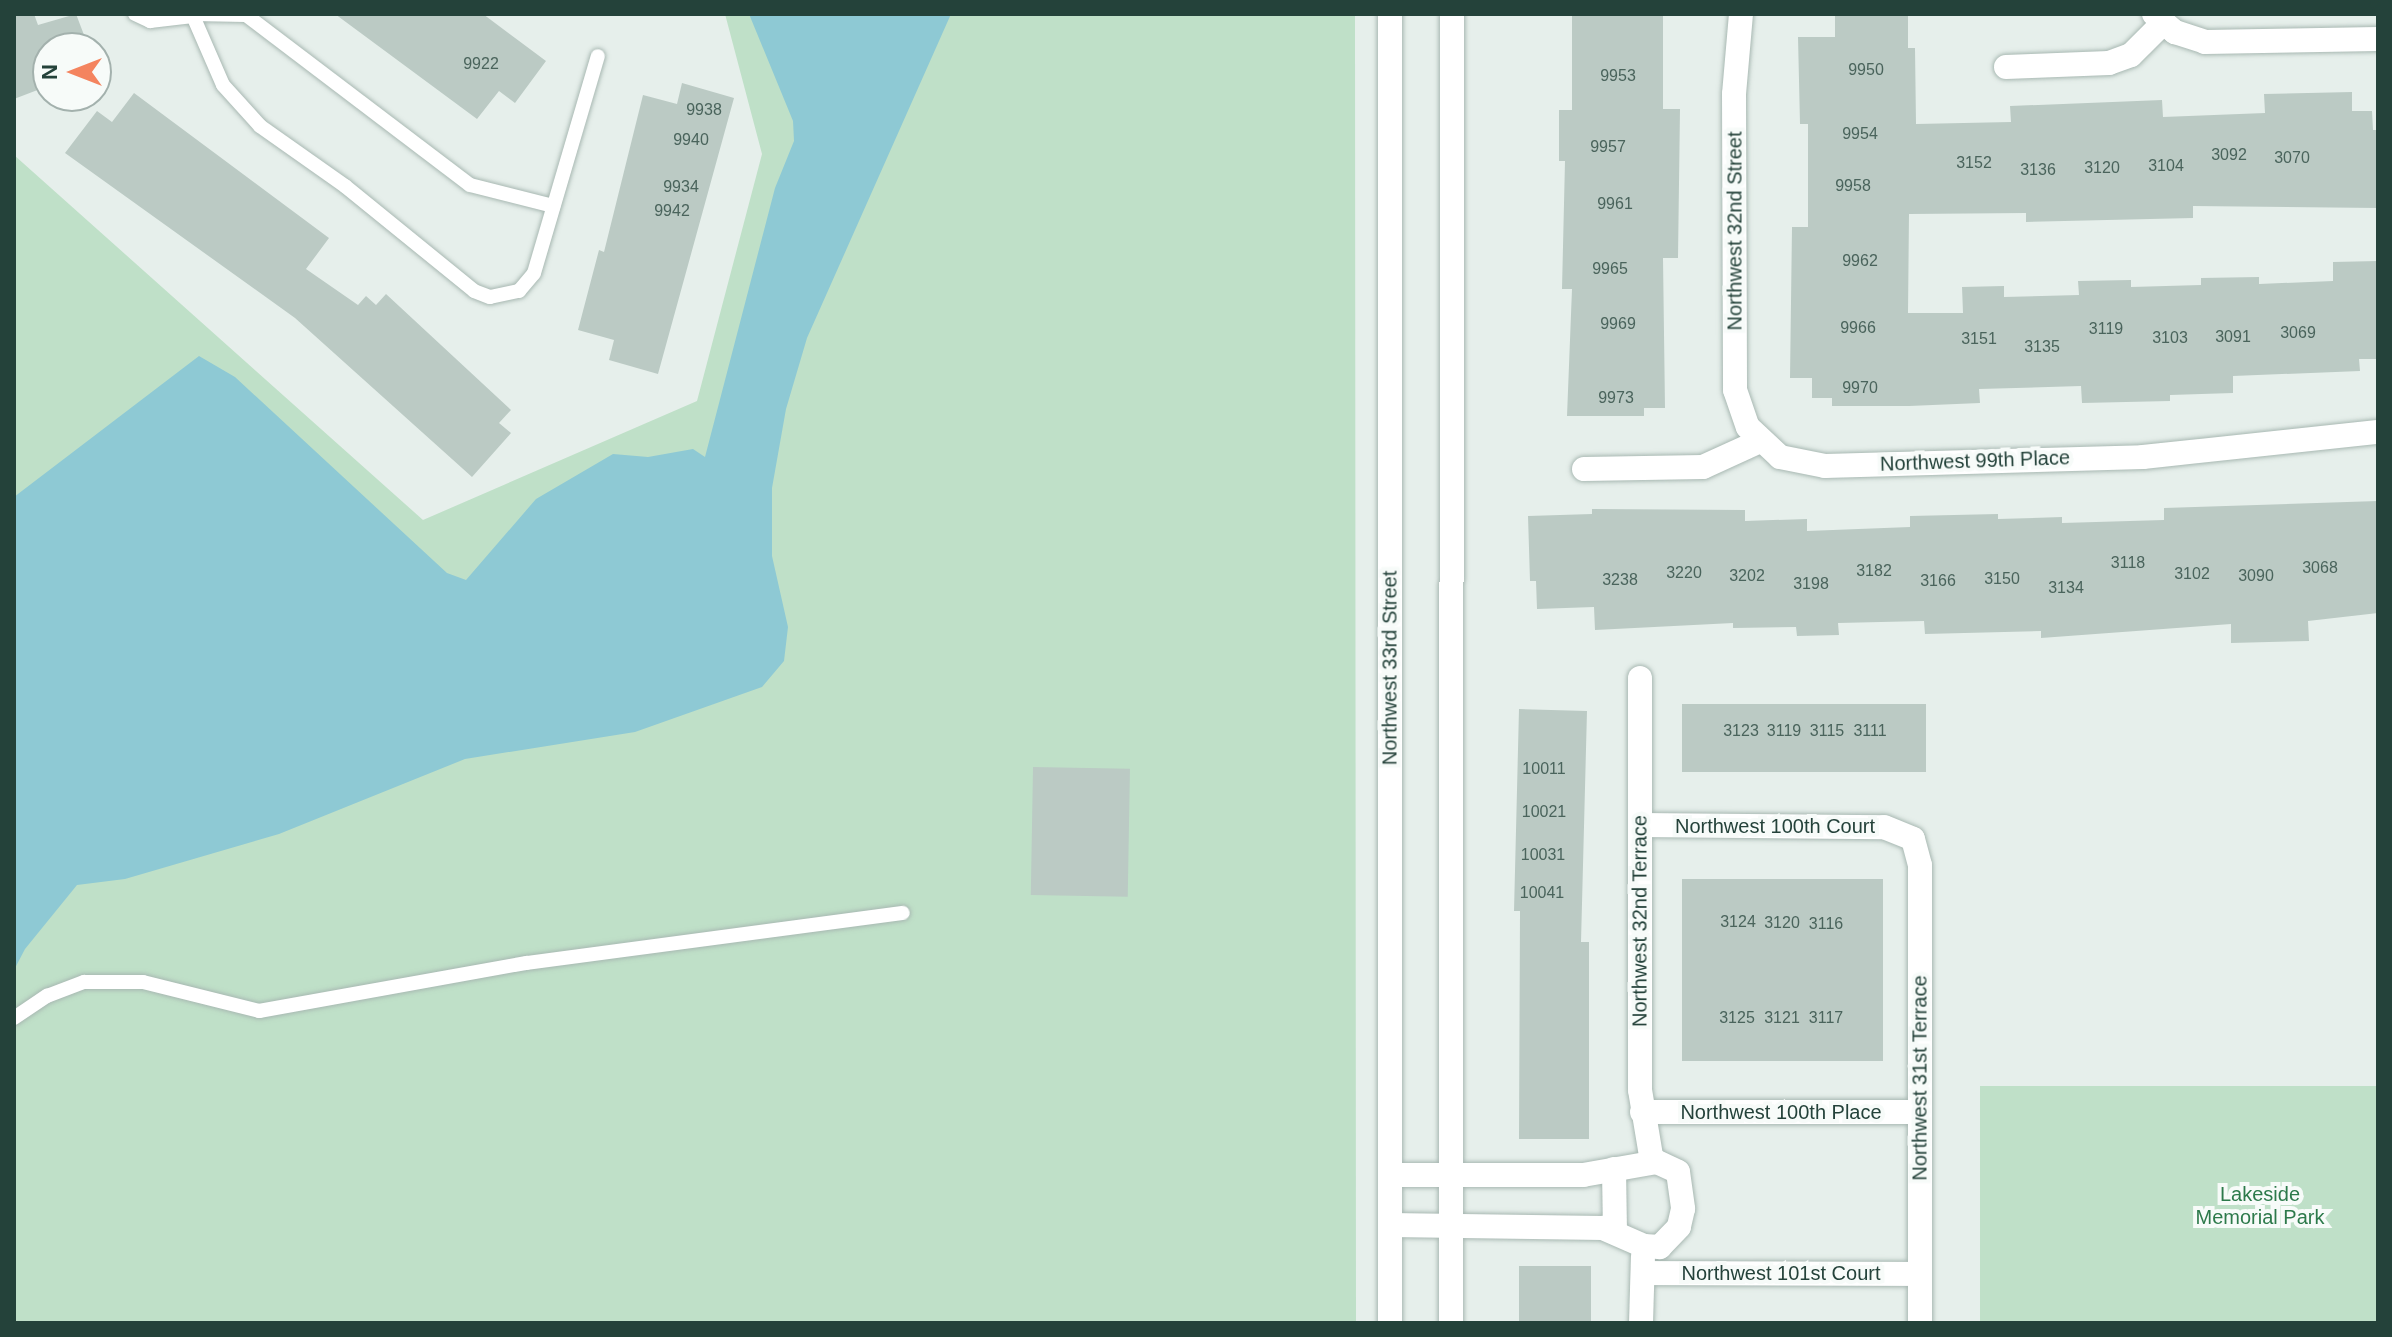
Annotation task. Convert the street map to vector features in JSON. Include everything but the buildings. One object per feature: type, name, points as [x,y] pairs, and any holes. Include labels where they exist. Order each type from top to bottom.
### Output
[{"type":"street","name":"Northwest 33rd Street","points":[[1390,14],[1390,1323]]},
{"type":"street","points":[[1451,1323],[1452,14]]},
{"type":"street","name":"Northwest 32nd Street","points":[[1741,14],[1734,94],[1735,377],[1742,416],[1760,441]]},
{"type":"street","points":[[2006,67],[2109,63],[2131,55],[2159,18],[2205,42],[2378,39]]},
{"type":"street","name":"Northwest 99th Place","points":[[1760,441],[1780,457],[1825,466],[2173,455],[2378,432]]},
{"type":"street","points":[[1584,469],[1703,467],[1760,441]]},
{"type":"street","name":"Northwest 32nd Terrace","points":[[1640,678],[1642,1112],[1652,1162]]},
{"type":"street","name":"Northwest 100th Court","points":[[1640,825],[1884,827],[1909,835]]},
{"type":"street","name":"Northwest 31st Terrace","points":[[1909,835],[1920,865],[1920,1323]]},
{"type":"street","name":"Northwest 100th Place","points":[[1642,1112],[1920,1112]]},
{"type":"street","points":[[1390,1175],[1583,1175],[1652,1162],[1678,1172],[1683,1209],[1679,1227],[1660,1247],[1644,1246],[1615,1231],[1390,1225]]},
{"type":"street","points":[[1614,1169],[1615,1231]]},
{"type":"street","points":[[1641,1323],[1644,1246]]},
{"type":"street","name":"Northwest 101st Court","points":[[1643,1273],[1920,1274]]},
{"type":"lane","points":[[135,14],[150,21],[193,15],[246,15],[470,185],[553,206]]},
{"type":"lane","points":[[193,15],[223,85],[249,116],[345,186],[474,291],[504,297],[519,291],[534,273],[598,56]]},
{"type":"lane","points":[[14,1018],[47,996],[84,982],[143,982],[259,1011],[527,963],[903,913]]},
{"type":"green space","points":[[725,14],[1355,14],[1356,1323],[14,1323],[14,155],[423,520],[697,401],[762,154]]},
{"type":"green space","name":"Lakeside Memorial Park","points":[[1980,1086],[2378,1086],[2378,1323],[1980,1323]]},
{"type":"water","points":[[749,14],[951,14],[807,338],[786,409],[772,488],[772,556],[788,627],[784,661],[762,687],[635,732],[465,759],[279,834],[125,879],[77,885],[25,949],[14,970],[14,497],[199,356],[235,377],[447,573],[466,580],[536,499],[613,454],[648,457],[693,449],[705,457],[775,188],[794,141],[793,121]]}]
